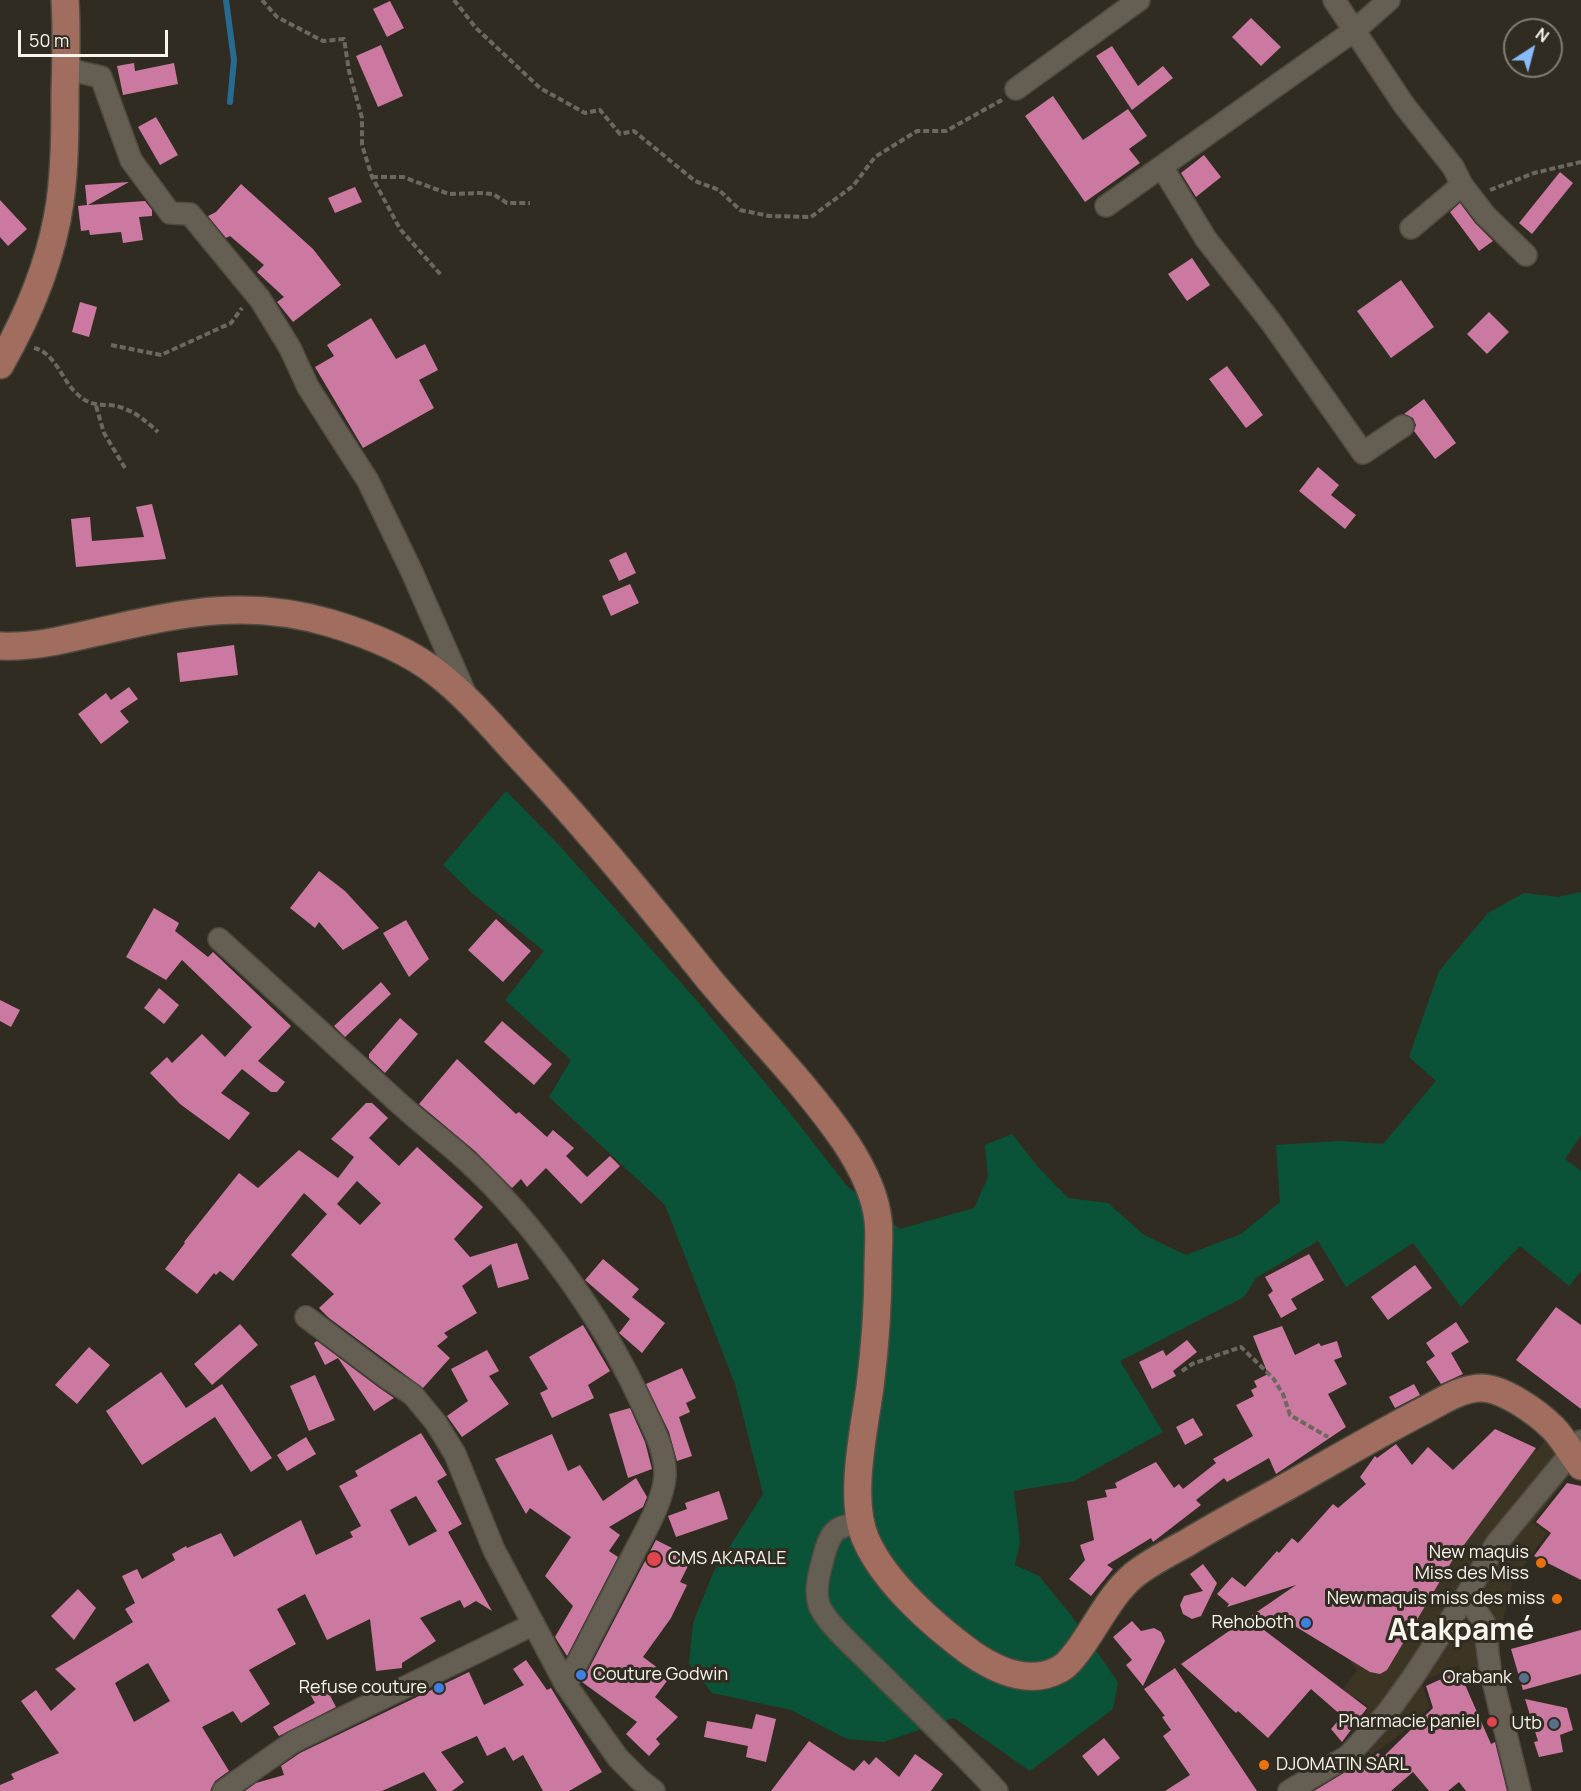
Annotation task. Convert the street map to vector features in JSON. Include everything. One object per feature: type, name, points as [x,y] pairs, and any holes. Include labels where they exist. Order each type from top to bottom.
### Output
[{"type":"main road","points":[[6,355],[38,282],[56,226],[60,204],[65,146],[65,0]]},
{"type":"main road","points":[[0,646],[48,643],[129,625],[229,608],[288,613],[330,623],[398,650],[435,671],[469,701],[610,857],[718,990],[805,1090],[843,1139],[867,1181],[879,1225],[879,1293],[858,1486],[861,1523],[865,1538],[898,1587],[932,1622],[998,1670],[1015,1675],[1044,1674],[1061,1668],[1070,1661],[1118,1593],[1140,1571],[1412,1416],[1453,1396],[1475,1388],[1496,1390],[1554,1429],[1579,1450]]},
{"type":"street","points":[[1016,88],[1139,0]]},
{"type":"street","points":[[1334,0],[1404,105],[1453,167],[1465,189],[1485,215],[1526,255]]},
{"type":"street","points":[[1106,206],[1355,30],[1389,0]]},
{"type":"street","points":[[66,69],[101,77],[112,113],[131,159],[170,213],[190,214],[244,278],[290,348],[308,387],[368,481],[411,570],[469,701]]},
{"type":"street","points":[[1162,167],[1206,239],[1271,322],[1363,453],[1404,426]]},
{"type":"street","points":[[1411,228],[1465,189]]},
{"type":"street","points":[[219,939],[467,1161],[500,1195],[532,1231],[570,1282],[615,1349],[631,1378],[659,1441],[664,1466],[663,1487],[642,1536],[566,1685]]},
{"type":"street","points":[[306,1317],[413,1395],[436,1423],[455,1454],[494,1550],[566,1685],[618,1758],[654,1791]]},
{"type":"street","points":[[1289,1791],[1348,1756],[1388,1713],[1466,1596],[1496,1544],[1529,1501],[1579,1450]]},
{"type":"street","points":[[861,1523],[843,1525],[834,1531],[828,1540],[817,1588],[819,1606],[850,1643],[966,1756],[997,1791]]},
{"type":"street","points":[[1466,1596],[1484,1622],[1490,1669],[1521,1791]]},
{"type":"street","points":[[223,1791],[293,1742],[532,1625]]},
{"type":"path","points":[[262,0],[277,17],[323,41],[344,39],[349,71],[362,118],[362,145],[372,177],[400,229],[441,275]]},
{"type":"path","points":[[454,0],[476,28],[540,88],[585,113],[600,110],[620,134],[634,131],[695,182],[719,190],[740,210],[769,216],[810,217],[853,186],[875,157],[917,131],[946,131],[975,117],[1008,96],[1016,88]]},
{"type":"path","points":[[1465,189],[1490,190],[1534,173],[1581,162]]},
{"type":"path","points":[[372,177],[403,177],[449,194],[494,194],[507,203],[530,203]]},
{"type":"path","points":[[111,345],[161,355],[231,323],[242,309],[244,278]]},
{"type":"path","points":[[6,355],[38,348],[54,362],[76,392],[96,406],[121,407],[142,417],[158,432]]},
{"type":"path","points":[[96,406],[104,433],[125,468]]},
{"type":"path","points":[[1182,1371],[1192,1364],[1241,1347],[1274,1378],[1283,1394],[1290,1415],[1353,1450]]},
{"type":"shaded area","points":[[1495,1429],[1537,1451],[1546,1439],[1577,1466],[1533,1522],[1547,1533],[1513,1581],[1502,1624],[1499,1664],[1466,1680],[1459,1665],[1421,1682],[1430,1707],[1395,1739],[1372,1754],[1367,1752],[1352,1764],[1343,1749],[1369,1707],[1355,1697],[1350,1702],[1340,1694],[1357,1670],[1328,1634],[1419,1503]]},
{"type":"green space","points":[[506,791],[558,844],[698,1002],[847,1186],[900,1229],[974,1208],[988,1177],[985,1145],[1012,1134],[1037,1166],[1068,1198],[1108,1203],[1144,1235],[1186,1255],[1241,1234],[1280,1202],[1276,1145],[1339,1141],[1383,1144],[1436,1081],[1409,1057],[1439,971],[1488,913],[1524,893],[1558,897],[1581,892],[1581,1135],[1565,1159],[1581,1171],[1581,1271],[1569,1286],[1520,1246],[1461,1307],[1413,1243],[1346,1287],[1318,1241],[1256,1278],[1244,1297],[1120,1361],[1163,1432],[1074,1481],[1014,1491],[1020,1542],[1015,1565],[1039,1576],[1071,1615],[1118,1682],[1113,1709],[1030,1771],[954,1718],[884,1742],[847,1739],[791,1710],[712,1693],[689,1664],[693,1623],[713,1573],[763,1494],[735,1384],[665,1205],[549,1097],[571,1060],[505,1000],[544,951],[473,894],[443,865]]},
{"type":"building","points":[[390,1],[404,28],[387,37],[373,9]]},
{"type":"building","points":[[1251,18],[1281,47],[1261,66],[1232,37]]},
{"type":"building","points":[[381,45],[403,96],[378,107],[356,56]]},
{"type":"building","points":[[1112,46],[1138,86],[1163,66],[1173,78],[1132,110],[1096,56]]},
{"type":"building","points":[[134,63],[135,71],[174,63],[178,84],[123,95],[117,66]]},
{"type":"building","points":[[1053,96],[1083,140],[1128,109],[1147,136],[1129,149],[1140,163],[1085,202],[1025,116]]},
{"type":"building","points":[[156,117],[178,155],[160,165],[138,127]]},
{"type":"building","points":[[1204,155],[1221,177],[1196,197],[1181,173]]},
{"type":"building","points":[[1560,172],[1573,183],[1532,234],[1519,223]]},
{"type":"building","points":[[129,182],[88,205],[145,201],[152,210],[152,216],[139,217],[143,240],[123,243],[121,232],[90,235],[89,230],[81,231],[78,206],[87,205],[85,185]]},
{"type":"building","points":[[241,184],[313,249],[341,285],[293,322],[277,302],[284,297],[257,272],[264,265],[230,236],[226,238],[208,216],[216,212]]},
{"type":"building","points":[[355,187],[362,202],[335,213],[328,198]]},
{"type":"building","points":[[0,200],[27,229],[8,246],[0,237]]},
{"type":"building","points":[[1460,203],[1493,241],[1479,251],[1450,212]]},
{"type":"building","points":[[1192,258],[1210,285],[1187,301],[1168,274]]},
{"type":"building","points":[[1401,280],[1434,327],[1391,358],[1357,311]]},
{"type":"building","points":[[80,302],[97,307],[89,337],[72,332]]},
{"type":"building","points":[[1489,312],[1509,332],[1487,354],[1467,334]]},
{"type":"building","points":[[371,318],[396,359],[425,344],[438,370],[419,380],[434,408],[363,448],[315,367],[334,356],[327,345]]},
{"type":"building","points":[[1227,366],[1263,415],[1246,428],[1209,379]]},
{"type":"building","points":[[1424,399],[1456,443],[1435,459],[1414,431],[1416,425],[1413,418],[1404,414]]},
{"type":"building","points":[[1318,467],[1339,485],[1331,495],[1356,515],[1345,529],[1299,491]]},
{"type":"building","points":[[152,504],[166,559],[76,567],[71,519],[90,517],[92,541],[144,537],[136,507]]},
{"type":"building","points":[[626,552],[636,573],[619,581],[609,560]]},
{"type":"building","points":[[630,584],[639,603],[611,616],[602,596]]},
{"type":"building","points":[[234,645],[238,675],[180,682],[177,653]]},
{"type":"building","points":[[129,687],[138,699],[120,711],[129,722],[101,744],[78,714],[106,693],[111,700]]},
{"type":"building","points":[[319,871],[345,891],[379,928],[343,950],[319,922],[315,928],[290,908]]},
{"type":"building","points":[[154,908],[179,923],[175,931],[208,957],[213,952],[291,1026],[258,1061],[285,1082],[277,1092],[271,1092],[242,1069],[221,1093],[250,1113],[229,1140],[180,1104],[150,1073],[167,1057],[172,1063],[202,1034],[225,1057],[252,1027],[182,960],[166,980],[126,957]]},
{"type":"building","points":[[496,919],[531,951],[503,982],[468,950]]},
{"type":"building","points":[[406,920],[429,959],[409,977],[383,933]]},
{"type":"building","points":[[381,982],[391,994],[345,1037],[334,1026]]},
{"type":"building","points":[[159,988],[179,1005],[164,1024],[144,1008]]},
{"type":"building","points":[[0,1000],[20,1010],[11,1027],[0,1021]]},
{"type":"building","points":[[400,1018],[418,1034],[385,1073],[369,1058],[369,1054]]},
{"type":"building","points":[[502,1021],[552,1064],[534,1085],[484,1042]]},
{"type":"building","points":[[457,1059],[516,1114],[519,1112],[547,1137],[553,1130],[574,1148],[566,1156],[587,1177],[610,1156],[620,1166],[581,1204],[546,1168],[527,1187],[521,1179],[512,1188],[475,1151],[419,1104]]},
{"type":"building","points":[[366,1103],[372,1103],[388,1118],[369,1138],[399,1166],[417,1147],[483,1207],[454,1239],[470,1257],[517,1243],[529,1279],[498,1288],[491,1264],[462,1286],[477,1313],[444,1333],[448,1337],[437,1346],[450,1358],[423,1388],[329,1318],[319,1308],[334,1294],[291,1255],[327,1214],[304,1193],[233,1281],[220,1271],[216,1275],[214,1273],[197,1294],[165,1269],[239,1173],[258,1188],[299,1150],[338,1178],[354,1157],[331,1139]],"holes":[[[357,1181],[381,1203],[360,1225],[337,1204]]]},
{"type":"building","points":[[1309,1254],[1324,1280],[1291,1299],[1297,1309],[1281,1318],[1268,1295],[1273,1291],[1265,1277]]},
{"type":"building","points":[[603,1259],[639,1289],[632,1297],[665,1323],[642,1353],[619,1333],[630,1319],[585,1280]]},
{"type":"building","points":[[1415,1265],[1432,1288],[1388,1320],[1371,1297]]},
{"type":"building","points":[[1556,1307],[1581,1325],[1581,1409],[1516,1360]]},
{"type":"building","points":[[1456,1322],[1469,1342],[1451,1353],[1463,1374],[1441,1384],[1426,1362],[1435,1356],[1426,1343]]},
{"type":"building","points":[[240,1324],[258,1345],[212,1385],[194,1364]]},
{"type":"building","points":[[583,1325],[610,1371],[588,1385],[594,1398],[552,1418],[540,1393],[548,1389],[529,1357]]},
{"type":"building","points":[[1282,1326],[1295,1355],[1319,1343],[1321,1346],[1337,1341],[1342,1357],[1334,1360],[1347,1384],[1328,1394],[1346,1427],[1276,1474],[1269,1458],[1227,1482],[1224,1478],[1196,1500],[1201,1505],[1153,1542],[1151,1538],[1107,1565],[1113,1569],[1091,1596],[1069,1579],[1085,1560],[1080,1545],[1094,1540],[1087,1501],[1107,1497],[1105,1490],[1117,1488],[1115,1483],[1156,1462],[1174,1488],[1179,1484],[1183,1489],[1216,1463],[1213,1459],[1253,1436],[1236,1405],[1254,1396],[1251,1390],[1257,1387],[1254,1381],[1268,1374],[1253,1336]]},
{"type":"building","points":[[1187,1340],[1197,1352],[1173,1371],[1176,1376],[1152,1389],[1139,1362],[1163,1350],[1166,1356]]},
{"type":"building","points":[[317,1341],[394,1398],[374,1411],[338,1358],[325,1365],[314,1343]]},
{"type":"building","points":[[89,1347],[110,1365],[77,1404],[55,1385]]},
{"type":"building","points":[[487,1350],[499,1371],[489,1376],[509,1404],[462,1437],[447,1416],[468,1401],[451,1369]]},
{"type":"building","points":[[682,1368],[696,1398],[686,1403],[690,1412],[679,1417],[692,1456],[677,1461],[669,1432],[646,1384]]},
{"type":"building","points":[[161,1372],[186,1408],[222,1384],[272,1458],[251,1472],[215,1417],[142,1465],[106,1411]]},
{"type":"building","points":[[315,1375],[335,1420],[309,1431],[290,1386]]},
{"type":"building","points":[[1414,1384],[1420,1395],[1395,1408],[1389,1397]]},
{"type":"building","points":[[630,1408],[645,1442],[652,1469],[628,1478],[609,1414]]},
{"type":"building","points":[[1193,1418],[1203,1435],[1185,1445],[1176,1427]]},
{"type":"building","points":[[1495,1429],[1536,1448],[1452,1561],[1387,1670],[1380,1674],[1370,1672],[1275,1614],[1264,1630],[1367,1708],[1342,1742],[1331,1729],[1342,1716],[1311,1689],[1268,1738],[1181,1664],[1296,1585],[1227,1607],[1229,1604],[1217,1594],[1232,1577],[1245,1587],[1277,1551],[1279,1553],[1292,1538],[1298,1543],[1333,1504],[1338,1508],[1366,1484],[1360,1477],[1375,1456],[1377,1458],[1396,1444],[1412,1465],[1428,1447],[1453,1470]]},
{"type":"building","points":[[421,1433],[447,1475],[437,1481],[462,1524],[448,1532],[492,1611],[476,1601],[464,1608],[460,1600],[420,1618],[436,1641],[402,1663],[402,1668],[376,1671],[370,1619],[327,1640],[305,1594],[277,1609],[296,1644],[249,1670],[270,1704],[241,1723],[233,1711],[202,1727],[229,1771],[215,1781],[210,1791],[0,1791],[0,1785],[14,1779],[11,1774],[59,1753],[21,1701],[36,1690],[51,1711],[76,1689],[55,1669],[133,1622],[125,1609],[135,1603],[122,1576],[137,1569],[142,1579],[175,1560],[172,1554],[186,1546],[187,1548],[221,1533],[234,1557],[301,1520],[316,1555],[353,1537],[350,1532],[361,1526],[339,1486],[358,1476],[355,1471]],"holes":[[[416,1496],[437,1531],[409,1546],[390,1510]],[[148,1663],[170,1701],[134,1722],[115,1683]]]},
{"type":"building","points":[[552,1434],[568,1471],[580,1465],[603,1501],[636,1478],[647,1497],[643,1507],[609,1527],[620,1535],[609,1551],[618,1557],[567,1656],[555,1637],[573,1606],[545,1576],[571,1537],[530,1508],[526,1514],[495,1459]]},
{"type":"building","points":[[306,1437],[316,1454],[287,1471],[277,1455]]},
{"type":"building","points":[[1567,1483],[1581,1486],[1581,1580],[1534,1556],[1551,1533],[1536,1522]]},
{"type":"building","points":[[719,1491],[728,1519],[676,1537],[668,1516],[687,1509],[685,1503]]},
{"type":"building","points":[[656,1540],[692,1558],[680,1582],[687,1585],[671,1618],[643,1657],[670,1677],[655,1697],[678,1717],[656,1739],[660,1744],[649,1756],[626,1734],[637,1722],[582,1682]]},
{"type":"building","points":[[1203,1564],[1217,1583],[1201,1616],[1192,1619],[1183,1614],[1180,1605],[1184,1596],[1203,1591],[1190,1574]]},
{"type":"building","points":[[78,1589],[96,1608],[74,1640],[51,1616]]},
{"type":"building","points":[[1132,1621],[1141,1631],[1154,1628],[1161,1632],[1165,1641],[1143,1686],[1126,1665],[1132,1660],[1113,1637]]},
{"type":"building","points":[[1581,1630],[1581,1674],[1523,1690],[1511,1649]]},
{"type":"building","points":[[526,1660],[547,1690],[551,1688],[602,1772],[569,1791],[543,1791],[523,1755],[513,1761],[505,1747],[487,1756],[477,1736],[441,1752],[464,1782],[452,1791],[437,1791],[424,1772],[382,1791],[245,1791],[256,1783],[284,1775],[281,1766],[300,1753],[469,1672],[484,1705],[524,1685],[513,1669]]},
{"type":"building","points":[[1175,1668],[1257,1791],[1165,1791],[1190,1775],[1163,1736],[1171,1730],[1162,1717],[1165,1716],[1144,1689]]},
{"type":"building","points":[[1459,1671],[1491,1744],[1495,1742],[1507,1791],[1466,1791],[1459,1782],[1448,1791],[1429,1791],[1413,1772],[1391,1791],[1314,1791],[1357,1765],[1365,1765],[1378,1753],[1383,1757],[1433,1708],[1426,1686]]},
{"type":"building","points":[[325,1686],[336,1707],[279,1736],[273,1727],[315,1703],[310,1694]]},
{"type":"building","points":[[1525,1699],[1567,1708],[1573,1730],[1560,1735],[1563,1752],[1539,1757],[1534,1742],[1538,1741]]},
{"type":"building","points":[[756,1714],[776,1719],[766,1762],[746,1757],[748,1746],[704,1737],[707,1721],[752,1729]]},
{"type":"building","points":[[1104,1738],[1120,1758],[1098,1776],[1082,1756]]},
{"type":"building","points":[[809,1741],[854,1771],[864,1760],[869,1765],[876,1757],[899,1777],[915,1754],[943,1774],[931,1791],[771,1791]]},
{"type":"waterway","points":[[226,0],[234,60],[230,102]]},
{"type":"place","name":"CMS AKARALE","points":[[654,1559]]},
{"type":"place","name":"New maquis Miss des Miss","points":[[1541,1563]]},
{"type":"place","name":"New maquis miss des miss","points":[[1557,1599]]},
{"type":"place","name":"Rehoboth","points":[[1306,1623]]},
{"type":"place","name":"Couture Godwin","points":[[581,1675]]},
{"type":"place","name":"Orabank","points":[[1524,1678]]},
{"type":"place","name":"Refuse couture","points":[[439,1688]]},
{"type":"place","name":"Pharmacie paniel","points":[[1492,1722]]},
{"type":"place","name":"Utb","points":[[1554,1724]]},
{"type":"place","name":"DJOMATIN SARL","points":[[1264,1765]]},
{"type":"district","name":"Atakpamé","points":[[1461,1632]]}]
